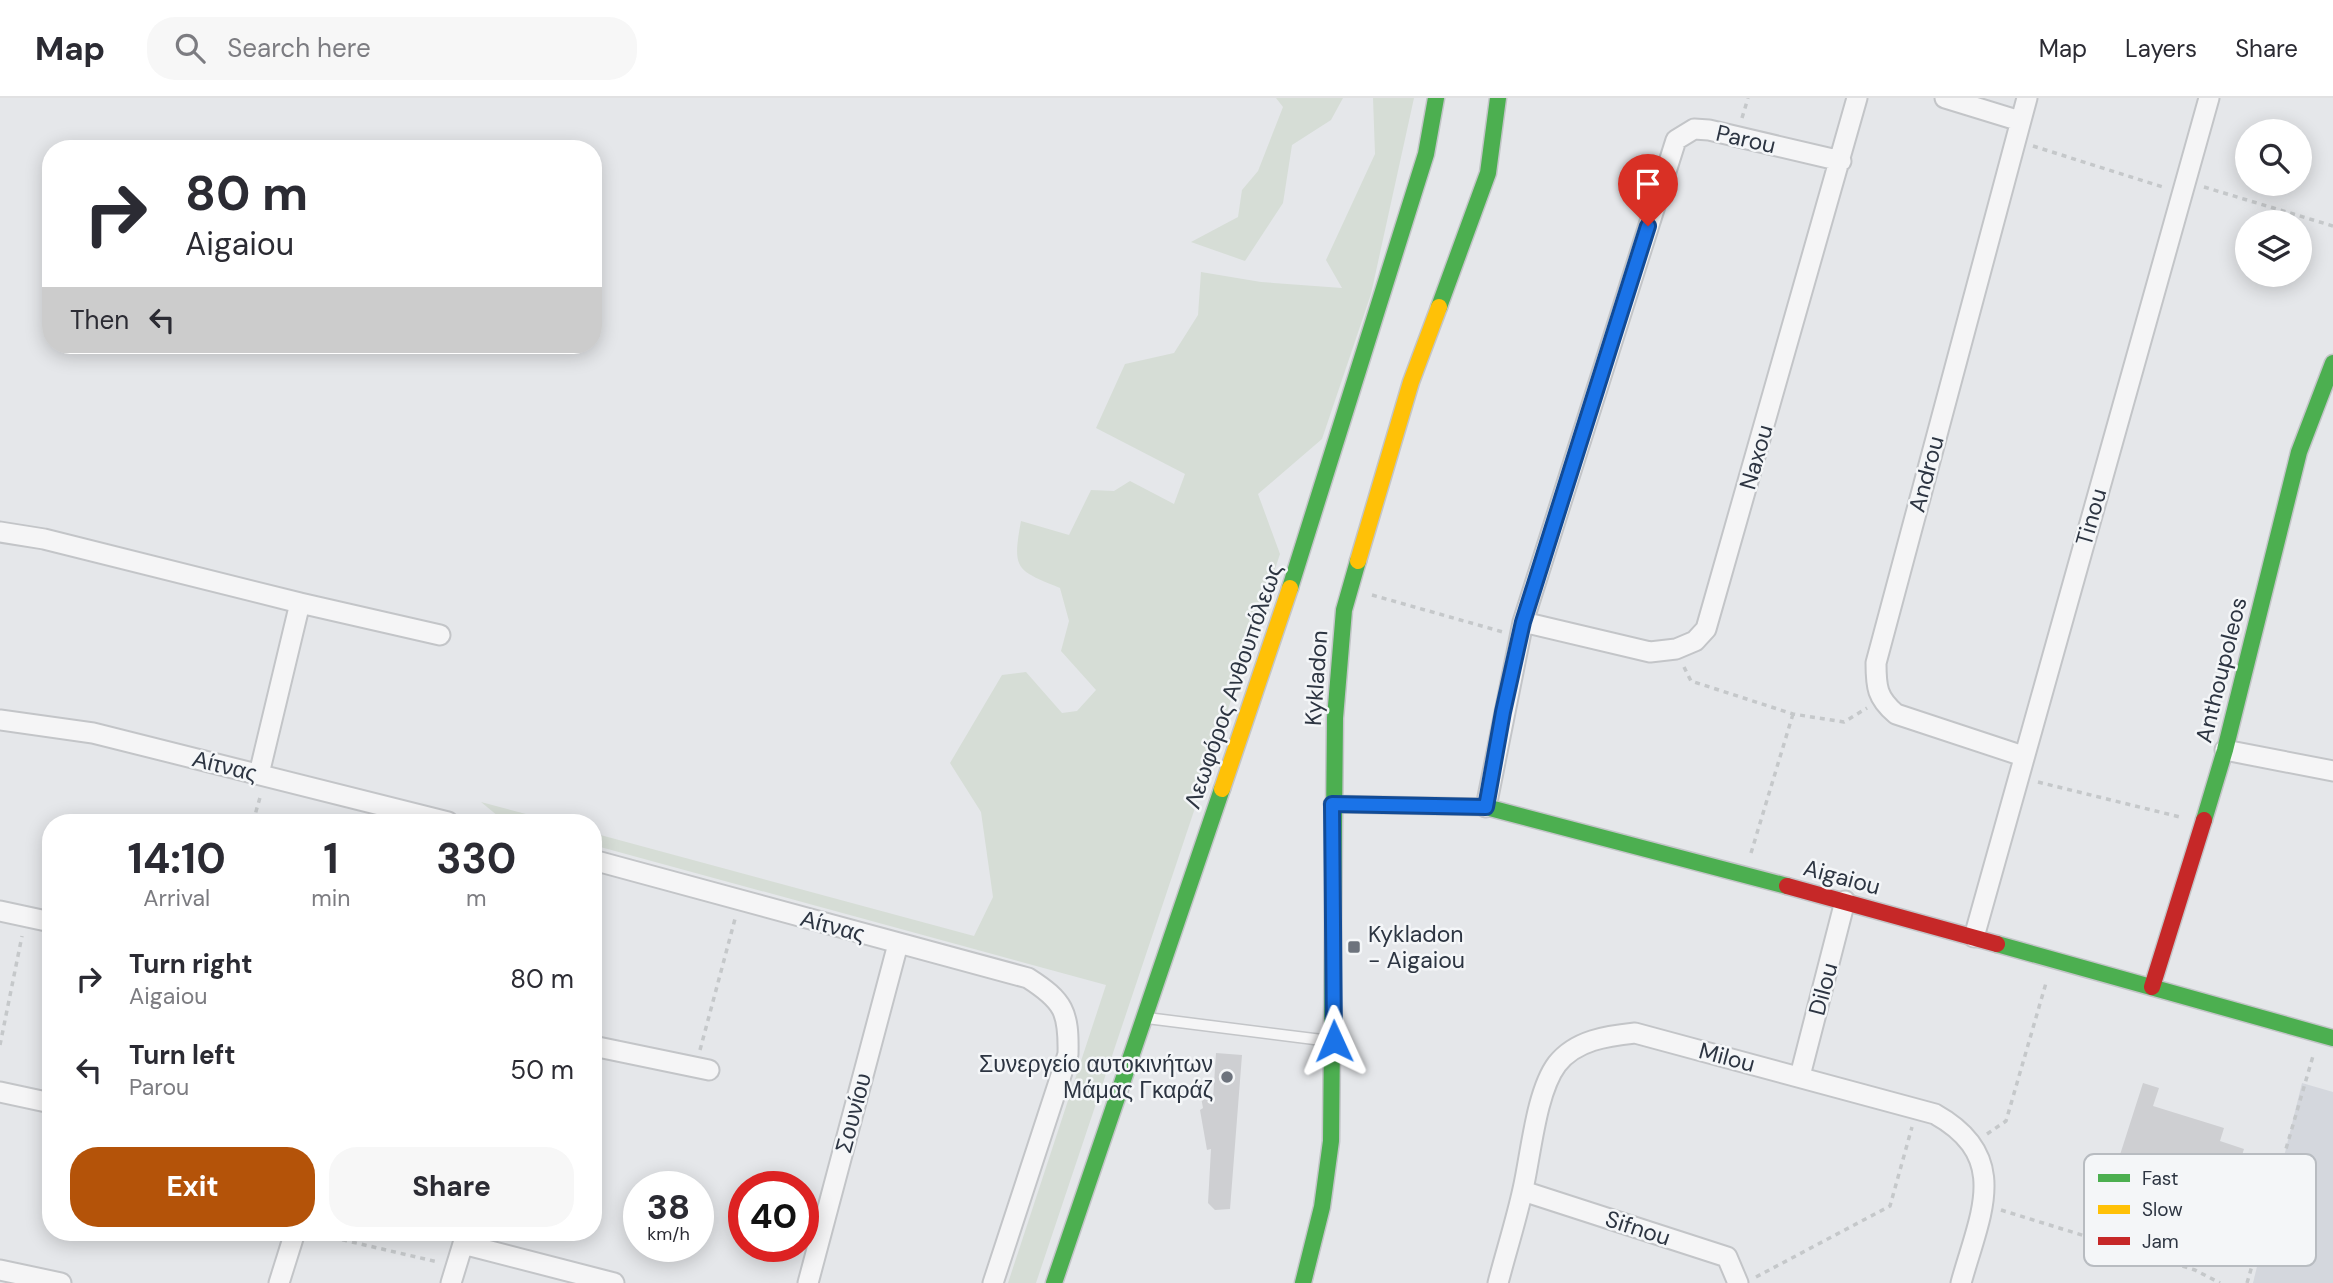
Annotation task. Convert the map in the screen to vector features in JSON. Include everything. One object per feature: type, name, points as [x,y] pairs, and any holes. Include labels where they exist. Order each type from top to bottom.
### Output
[{"type":"street","name":"Λεωφόρος Ανθουπόλεως","points":[[1054,1283],[1307,536],[1426,154],[1437,98]]},
{"type":"street","name":"Kykladon","points":[[1303,1283],[1322,1207],[1331,1141],[1334,1041],[1332,804],[1335,718],[1344,610],[1411,383],[1488,173],[1498,98]]},
{"type":"street","name":"Naxou","points":[[1676,649],[1695,641],[1706,629],[1857,98]]},
{"type":"street","points":[[1945,98],[2020,121]]},
{"type":"street","name":"Androu","points":[[1880,700],[1875,686],[1876,663],[2027,98]]},
{"type":"street","name":"Tinou","points":[[1974,937],[2209,98]]},
{"type":"street","name":"Parou","points":[[1486,807],[1522,629],[1676,140],[1694,129],[1709,130],[1841,161]]},
{"type":"street","name":"Anthoupoleos","points":[[2152,987],[2225,750],[2299,452],[2333,363]]},
{"type":"street","points":[[0,532],[44,539],[440,635]]},
{"type":"street","points":[[263,776],[300,603]]},
{"type":"street","points":[[1522,629],[1650,652],[1676,649]]},
{"type":"street","points":[[1880,700],[1896,714],[2023,757]]},
{"type":"street","name":"Αίτνας","points":[[0,720],[93,733],[400,814]]},
{"type":"street","points":[[2225,750],[2333,771]]},
{"type":"street","name":"Aigaiou","points":[[1332,804],[1486,807],[1845,901],[2326,1036]]},
{"type":"street","name":"Αίτνας","points":[[602,862],[1028,978],[1048,991],[1064,1007],[1069,1030],[1068,1054],[993,1283]]},
{"type":"street","name":"Dilou","points":[[1800,1076],[1845,901]]},
{"type":"street","points":[[0,911],[42,920]]},
{"type":"street","name":"Σουνίου","points":[[808,1283],[898,944]]},
{"type":"street","name":"Milou","points":[[1498,1283],[1523,1191],[1544,1094],[1557,1065],[1574,1050],[1602,1037],[1636,1033],[1917,1108],[1957,1126],[1973,1143]]},
{"type":"street","points":[[602,1048],[702,1069]]},
{"type":"street","points":[[0,1092],[42,1101]]},
{"type":"street","points":[[1961,1283],[1983,1204],[1984,1171],[1973,1143]]},
{"type":"street","name":"Sifnou","points":[[1523,1191],[1727,1257],[1738,1283]]},
{"type":"street","points":[[279,1283],[292,1241]]},
{"type":"street","points":[[454,1274],[464,1241]]},
{"type":"street","points":[[475,1241],[614,1283]]},
{"type":"street","points":[[0,1270],[61,1283]]},
{"type":"lane","points":[[1144,1017],[1334,1041]]},
{"type":"path","points":[[2015,140],[2333,226]]},
{"type":"path","points":[[1350,588],[1522,629]]},
{"type":"path","points":[[1676,649],[1691,681],[1793,714],[1844,722],[1880,700]]},
{"type":"path","points":[[1744,875],[1793,714]]},
{"type":"path","points":[[255,814],[263,776]]},
{"type":"path","points":[[2017,778],[2202,822]]},
{"type":"path","points":[[702,1069],[740,900]]},
{"type":"path","points":[[0,1045],[26,917]]},
{"type":"path","points":[[1973,1143],[2006,1121],[2052,959]]},
{"type":"path","points":[[2288,1154],[2326,1036]]},
{"type":"path","points":[[1745,1283],[1890,1206],[1917,1108]]},
{"type":"path","points":[[1983,1204],[2084,1235]]},
{"type":"path","points":[[338,1241],[454,1274]]},
{"type":"path","points":[[2182,1266],[2221,1283]]},
{"type":"path","points":[[2247,1283],[2252,1266]]},
{"type":"shaded area","points":[[1276,98],[1343,98],[1331,120],[1292,145],[1283,203],[1245,261],[1191,242],[1238,217],[1242,190],[1258,171],[1283,107]]},
{"type":"shaded area","points":[[1373,98],[1414,98],[1371,294],[1322,439],[1258,494],[1280,554],[1036,1283],[1008,1283],[1106,985],[602,847],[602,835],[974,936],[993,897],[981,812],[950,763],[1002,675],[1026,672],[1062,713],[1077,711],[1096,690],[1061,651],[1069,621],[1060,588],[1034,577],[1021,566],[1017,550],[1021,521],[1069,535],[1091,490],[1114,491],[1130,481],[1174,504],[1185,474],[1096,428],[1125,364],[1174,353],[1198,315],[1201,272],[1261,282],[1342,288],[1326,260],[1375,154]]},
{"type":"shaded area","points":[[481,802],[526,814],[496,814]]},
{"type":"shaded area","points":[[2302,1083],[2333,1092],[2333,1283],[2253,1283],[2257,1266],[2316,1266],[2316,1154],[2285,1154]]},
{"type":"building","points":[[1216,1053],[1242,1055],[1230,1209],[1215,1210],[1208,1203],[1211,1149],[1207,1150],[1200,1110],[1203,1108],[1201,1097],[1213,1099]]},
{"type":"building","points":[[2143,1083],[2159,1088],[2153,1106],[2224,1128],[2220,1141],[2244,1149],[2242,1154],[2120,1154]]},
{"type":"traffic: fast","points":[[1290,588],[1426,154],[1436,98]]},
{"type":"traffic: fast","points":[[1439,307],[1488,173],[1498,98]]},
{"type":"traffic: fast","points":[[2204,820],[2225,750],[2299,452],[2333,363]]},
{"type":"traffic: fast","points":[[1303,1283],[1322,1207],[1331,1141],[1335,718],[1344,610],[1358,561]]},
{"type":"traffic: fast","points":[[1054,1283],[1222,789]]},
{"type":"traffic: fast","points":[[1332,804],[1486,807],[1787,886]]},
{"type":"traffic: fast","points":[[1997,944],[2333,1038]]},
{"type":"traffic: slow","points":[[1358,561],[1411,382],[1439,307]]},
{"type":"traffic: slow","points":[[1222,789],[1290,588]]},
{"type":"traffic: jam","points":[[2152,987],[2204,820]]},
{"type":"traffic: jam","points":[[1787,886],[1997,944]]},
{"type":"place","name":"Kykladon - Aigaiou","points":[[1354,947]]},
{"type":"place","name":"Συνεργείο αυτοκινήτων Μάμας Γκαράζ","points":[[1227,1077]]},
{"type":"route","points":[[1334,1041],[1332,804],[1486,807],[1523,622],[1648,226]]}]
